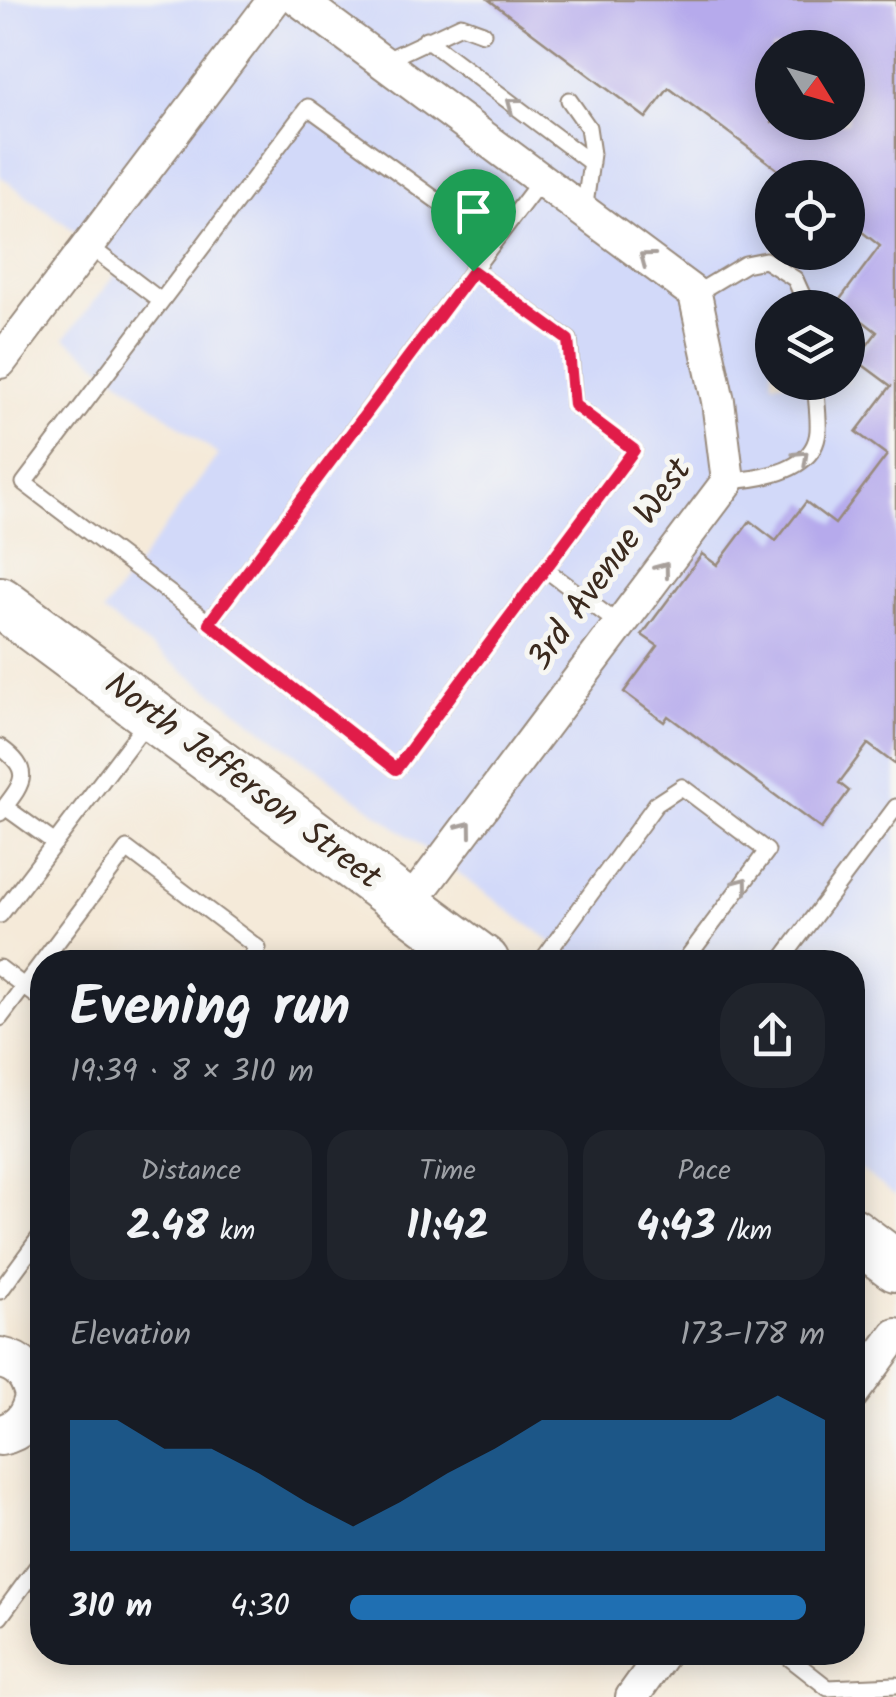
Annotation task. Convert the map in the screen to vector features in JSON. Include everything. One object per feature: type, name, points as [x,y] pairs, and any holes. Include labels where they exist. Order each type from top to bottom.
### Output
[{"type":"main road","name":"North Jefferson Street","points":[[0,602],[468,950]]},
{"type":"main road","points":[[865,1243],[896,1266]]},
{"type":"street","points":[[0,362],[274,0]]},
{"type":"street","points":[[300,0],[695,294]]},
{"type":"street","name":"3rd Avenue West","points":[[408,906],[728,481],[718,401],[695,294]]},
{"type":"street","points":[[865,1377],[896,1335]]},
{"type":"street","points":[[0,1358],[16,1362],[30,1380]]},
{"type":"street","points":[[632,1697],[655,1665]]},
{"type":"lane","points":[[382,62],[461,25],[483,33]]},
{"type":"lane","points":[[426,39],[591,162]]},
{"type":"lane","points":[[569,100],[588,127],[591,162],[584,212]]},
{"type":"lane","points":[[473,271],[568,340],[574,405],[634,450],[396,769],[24,482],[308,107],[494,242]]},
{"type":"lane","points":[[209,623],[541,180]]},
{"type":"lane","points":[[88,246],[161,301]]},
{"type":"lane","points":[[695,294],[745,264],[764,260],[795,279],[800,290]]},
{"type":"lane","points":[[728,481],[770,476],[794,466],[812,452],[818,434],[816,400]]},
{"type":"lane","points":[[545,569],[620,625]]},
{"type":"lane","points":[[0,916],[152,716]]},
{"type":"lane","points":[[0,747],[18,759],[23,772],[21,784],[2,810],[55,843]]},
{"type":"lane","points":[[550,950],[656,804],[682,787],[767,851],[693,950]]},
{"type":"lane","points":[[789,950],[896,807]]},
{"type":"lane","points":[[51,950],[127,848],[257,950]]},
{"type":"lane","points":[[0,968],[30,991]]},
{"type":"lane","points":[[0,1018],[30,978]]},
{"type":"lane","points":[[0,1291],[30,1250]]},
{"type":"lane","points":[[0,1617],[30,1576]]},
{"type":"lane","points":[[799,1665],[828,1688],[896,1685]]},
{"type":"shaded area","points":[[0,0],[896,0],[896,1196],[865,1173],[865,950],[563,950],[103,612],[218,455],[65,338],[122,266],[0,176]]},
{"type":"building","points":[[489,0],[896,0],[896,765],[868,744],[839,783],[849,791],[821,829],[668,716],[664,722],[624,692],[658,646],[642,635],[702,554],[717,565],[750,521],[776,541],[806,502],[835,524],[887,455],[856,432],[891,386],[865,367],[865,348],[877,332],[865,323],[865,290],[847,290],[880,246],[865,234],[865,160],[765,160],[669,88],[646,118]]},
{"type":"route","points":[[473,271],[568,340],[574,405],[634,450],[396,769],[209,623],[473,271]]}]
